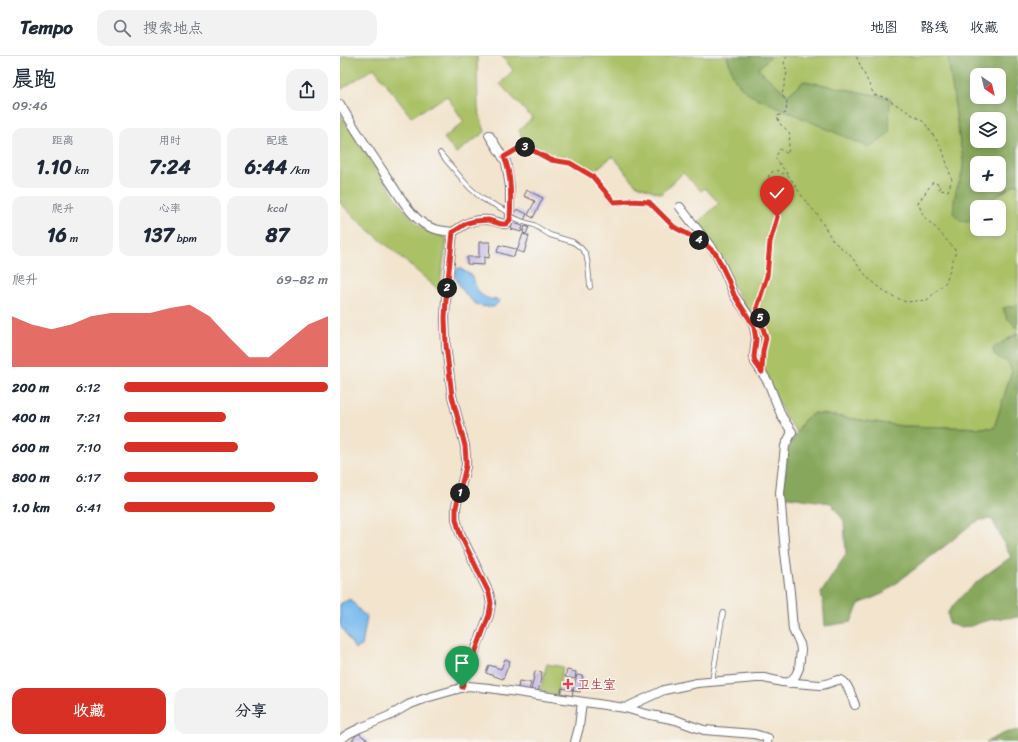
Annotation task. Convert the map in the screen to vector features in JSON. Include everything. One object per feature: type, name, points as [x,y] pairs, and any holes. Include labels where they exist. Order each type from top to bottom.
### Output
[{"type":"street","points":[[340,104],[350,122],[406,205],[420,221],[439,231],[453,232],[467,223],[475,221],[488,220],[506,224],[510,220],[510,187],[506,162],[489,135]]},
{"type":"street","points":[[680,207],[716,254],[734,295],[754,327],[756,340],[754,357],[755,362],[768,382],[782,417],[792,432],[785,446],[780,493],[793,630],[800,644],[801,650],[799,668],[796,675],[789,683]]},
{"type":"street","points":[[453,232],[446,299],[446,345],[452,396],[465,446],[466,459],[466,466],[456,507],[456,519],[460,534],[489,593],[491,603],[489,615],[462,687]]},
{"type":"street","points":[[625,708],[664,690],[697,683],[756,678],[789,683],[820,685],[825,685],[837,680],[843,680],[849,689],[855,705]]},
{"type":"street","points":[[340,740],[348,734],[388,716],[408,705],[426,698],[468,686],[625,708],[676,720],[704,730],[754,734],[768,738],[767,742]]},
{"type":"street","points":[[575,742],[579,727],[582,702]]},
{"type":"lane","points":[[504,157],[519,148],[524,147],[551,160],[570,163],[592,176],[614,202],[649,202],[674,227],[704,243],[716,254]]},
{"type":"lane","points":[[440,153],[480,198],[510,215],[534,225],[550,235],[573,242],[581,248],[586,254],[590,287]]},
{"type":"lane","points":[[712,682],[723,612]]},
{"type":"path","points":[[787,56],[784,63],[787,72],[782,95],[787,102],[786,113],[777,116],[780,124],[790,134],[788,154],[780,148],[775,158],[806,202],[818,214],[834,242],[849,254],[868,278],[888,294],[906,302],[927,300],[946,282],[956,250],[924,217],[918,203],[933,182],[940,185],[939,190],[948,191],[952,180],[942,148],[924,122],[884,97],[874,95],[856,56]]},
{"type":"path","points":[[762,358],[766,338],[757,308],[767,276],[770,242],[777,217],[768,187],[769,174],[776,170],[789,176]]},
{"type":"green space","points":[[344,56],[477,56],[478,108],[485,132],[456,153],[444,138],[464,122],[447,96],[411,117],[374,68],[340,90],[340,59]]},
{"type":"green space","points":[[502,56],[727,56],[734,78],[750,95],[890,98],[804,81],[788,95],[758,69],[771,56],[948,56],[963,161],[954,201],[970,218],[970,236],[1006,236],[1006,200],[991,200],[1003,192],[1006,192],[1006,190],[1015,184],[1018,184],[1018,305],[1003,308],[1007,318],[1018,329],[1018,333],[993,348],[994,355],[1008,362],[1012,371],[994,428],[902,426],[814,413],[804,420],[797,432],[786,418],[760,365],[759,331],[697,224],[719,203],[705,188],[701,191],[683,173],[661,194],[635,184],[613,156],[595,170],[546,154],[525,145],[519,130],[532,118],[500,84],[513,70]]},
{"type":"green space","points":[[727,56],[771,56],[758,69],[788,95],[804,81],[890,98],[889,133],[878,142],[868,147],[750,95],[734,78]]},
{"type":"green space","points":[[948,56],[1018,56],[1018,184],[1015,184],[1006,190],[1006,156],[970,156],[970,192],[1003,192],[991,200],[970,200],[970,221],[961,221],[953,213],[955,194],[962,175],[963,157]]},
{"type":"green space","points":[[340,113],[403,208],[417,224],[427,231],[447,238],[439,290],[354,217],[340,203]]},
{"type":"green space","points":[[1018,305],[1018,329],[1007,318],[1003,308]]},
{"type":"green space","points":[[1018,333],[1018,617],[994,619],[971,626],[960,627],[949,624],[948,612],[955,603],[977,582],[1011,557],[992,519],[980,520],[969,526],[882,594],[859,604],[851,622],[825,626],[821,593],[846,554],[844,521],[831,503],[782,496],[788,450],[804,420],[814,413],[902,426],[994,428],[1012,371],[1008,362],[994,355],[993,348]]},
{"type":"green space","points":[[547,664],[563,667],[557,695],[540,691]]},
{"type":"green space","points":[[1018,730],[1018,742],[986,742],[1005,733]]},
{"type":"water","points":[[458,268],[473,276],[476,287],[483,296],[500,301],[494,307],[482,306],[475,303],[467,296],[457,282],[455,274]]},
{"type":"water","points":[[350,599],[367,617],[362,646],[355,649],[340,625],[340,604]]},
{"type":"building","points":[[527,190],[543,198],[533,218],[528,215],[535,201],[524,196]]},
{"type":"building","points":[[517,209],[527,214],[524,220],[514,215]]},
{"type":"building","points":[[513,223],[523,226],[521,232],[511,229]]},
{"type":"building","points":[[525,226],[529,227],[526,234],[523,233]]},
{"type":"building","points":[[523,234],[529,236],[524,253],[517,251]]},
{"type":"building","points":[[479,242],[490,242],[489,258],[484,257],[484,265],[467,264],[467,257],[479,257]]},
{"type":"building","points":[[499,245],[516,249],[514,257],[497,252]]},
{"type":"building","points":[[505,659],[510,661],[503,679],[486,673],[489,665],[501,669]]},
{"type":"building","points":[[567,670],[576,672],[575,679],[565,677]]},
{"type":"building","points":[[535,671],[542,672],[538,693],[531,691]]},
{"type":"building","points":[[577,675],[583,676],[580,692],[573,691]]},
{"type":"building","points":[[519,681],[531,683],[529,690],[518,688]]},
{"type":"building","points":[[562,688],[573,690],[572,696],[561,693]]},
{"type":"building","points":[[358,733],[369,741],[351,742]]},
{"type":"place","name":"卫生室","points":[[568,684]]},
{"type":"route","points":[[462,687],[489,615],[491,603],[489,593],[460,534],[456,519],[456,507],[466,466],[466,459],[465,446],[452,396],[446,345],[446,299],[453,232],[467,223],[475,221],[488,220],[506,224],[510,220],[510,187],[504,157],[519,148],[527,148],[551,160],[570,163],[590,174],[614,202],[649,202],[674,227],[704,243],[716,254],[734,295],[754,327],[756,338],[754,357],[756,364],[762,372],[763,351],[766,338],[757,308],[767,276],[770,242],[777,217]]}]
